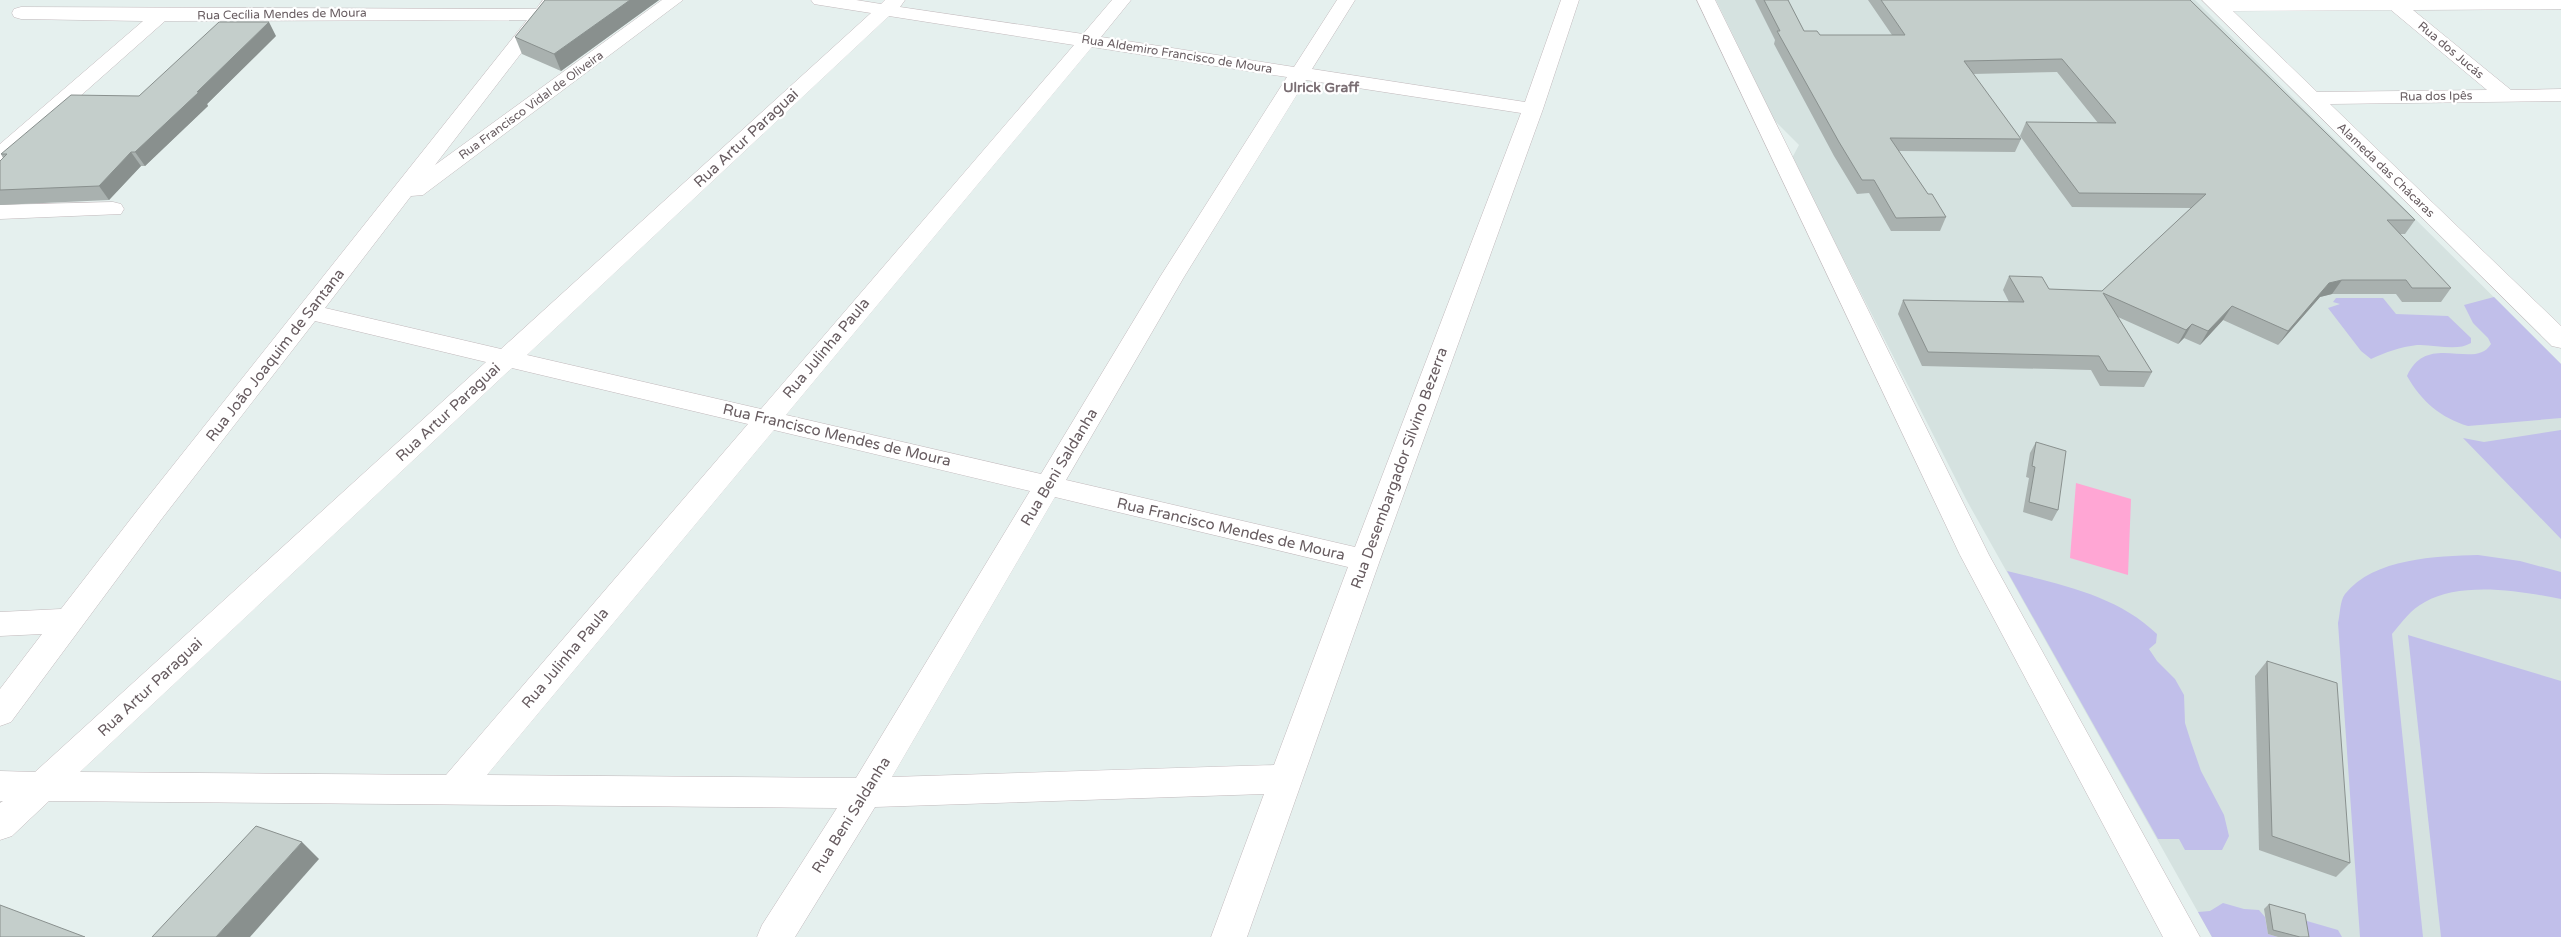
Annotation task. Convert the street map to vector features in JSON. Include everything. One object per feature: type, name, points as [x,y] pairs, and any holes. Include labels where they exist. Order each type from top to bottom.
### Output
[{"type":"street","points":[[197,15],[214,0]]},
{"type":"street","name":"Rua Francisco Vidal de Oliveira","points":[[388,211],[674,0]]},
{"type":"street","name":"Rua Aldemiro Francisco de Moura","points":[[820,0],[890,5],[1089,40],[1533,109]]},
{"type":"street","name":"Rua Julinha Paula","points":[[454,790],[766,418],[1122,0]]},
{"type":"street","name":"Rua Beni Saldanha","points":[[775,937],[865,793],[1172,277],[1346,0]]},
{"type":"street","name":"Rua Desembargador Silvino Bezerra","points":[[1229,937],[1365,560],[1533,109],[1570,0]]},
{"type":"street","points":[[1706,0],[1975,555],[2182,937]]},
{"type":"street","points":[[2214,3],[2396,5],[2492,2],[2561,3]]},
{"type":"street","name":"Alameda das Chácaras","points":[[2214,3],[2561,340]]},
{"type":"street","name":"Rua Cecília Mendes de Moura","points":[[22,13],[105,15],[127,8],[154,8],[197,15],[355,5],[548,5]]},
{"type":"street","name":"Rua João Joaquim de Santana","points":[[0,713],[308,312],[548,5]]},
{"type":"street","name":"Rua Artur Paraguai","points":[[0,825],[890,5]]},
{"type":"street","name":"Rua dos Jucás","points":[[2396,5],[2505,96]]},
{"type":"street","points":[[0,154],[154,8]]},
{"type":"street","name":"Rua dos Ipês","points":[[2312,98],[2561,95]]},
{"type":"street","points":[[0,212],[113,209]]},
{"type":"street","name":"Rua Francisco Mendes de Moura","points":[[308,312],[1365,560]]},
{"type":"street","points":[[0,624],[69,621]]},
{"type":"street","points":[[0,786],[865,793],[1286,779]]},
{"type":"shaded area","points":[[1716,0],[2195,0],[2561,364],[2561,937],[2212,937],[1967,501],[1792,158],[1799,145],[1774,120]]},
{"type":"shaded area","points":[[2494,297],[2561,364],[2561,418],[2468,426],[2449,418],[2425,401],[2407,376],[2416,363],[2426,356],[2438,353],[2474,354],[2484,351],[2491,344],[2488,338],[2473,323],[2464,305]]},
{"type":"shaded area","points":[[2336,298],[2383,298],[2396,314],[2448,316],[2471,338],[2471,343],[2459,347],[2417,345],[2393,350],[2371,359],[2361,351],[2328,308],[2340,304],[2333,302]]},
{"type":"shaded area","points":[[2561,430],[2561,539],[2463,438],[2484,442]]},
{"type":"shaded area","points":[[2076,483],[2131,499],[2128,575],[2070,558]]},
{"type":"shaded area","points":[[2478,555],[2520,561],[2561,572],[2561,599],[2510,591],[2473,590],[2456,592],[2440,596],[2415,608],[2392,634],[2423,937],[2360,937],[2338,623],[2342,600],[2345,594],[2357,582],[2389,566],[2426,558]]},
{"type":"shaded area","points":[[2007,571],[2067,586],[2106,600],[2141,621],[2157,634],[2156,643],[2149,649],[2157,661],[2175,679],[2184,695],[2185,723],[2191,742],[2201,771],[2224,815],[2229,836],[2222,850],[2185,850],[2179,839],[2158,839]]},
{"type":"shaded area","points":[[2408,635],[2561,681],[2561,937],[2441,937]]},
{"type":"shaded area","points":[[2223,903],[2244,909],[2259,910],[2265,917],[2268,934],[2278,937],[2212,937],[2198,912],[2210,911]]},
{"type":"shaded area","points":[[2300,919],[2338,930],[2342,937],[2303,937]]},
{"type":"building","points":[[545,0],[630,0],[554,54],[515,37]]},
{"type":"building","points":[[1764,0],[1788,0],[1804,31],[1817,31],[1820,35],[1905,35],[1881,0],[2190,0],[2415,220],[2387,220],[2451,288],[2412,288],[2406,280],[2342,280],[2329,283],[2288,331],[2232,306],[2208,331],[2192,324],[2186,330],[2103,293],[2152,372],[2108,371],[2099,356],[1928,352],[1903,300],[2024,302],[2009,276],[2042,277],[2049,289],[2102,291],[2206,194],[2079,193],[2026,122],[2116,123],[2062,59],[1964,61],[2021,139],[1890,138],[1928,194],[1932,194],[1946,217],[1896,218],[1874,180],[1862,180],[1777,31],[1780,31]]},
{"type":"building","points":[[219,22],[269,22],[197,92],[199,92],[135,152],[131,152],[99,186],[0,190],[0,161],[7,154],[1,154],[71,95],[139,96]]},
{"type":"building","points":[[2036,442],[2066,451],[2058,510],[2029,502],[2035,467],[2032,466]]},
{"type":"building","points":[[2267,661],[2337,683],[2350,863],[2272,836]]},
{"type":"building","points":[[256,826],[302,842],[216,937],[152,937]]},
{"type":"building","points":[[2269,904],[2305,914],[2309,937],[2300,937],[2273,930]]},
{"type":"building","points":[[0,905],[85,937],[0,937]]},
{"type":"district","name":"Ulrick Graff","points":[[1321,87]]}]
